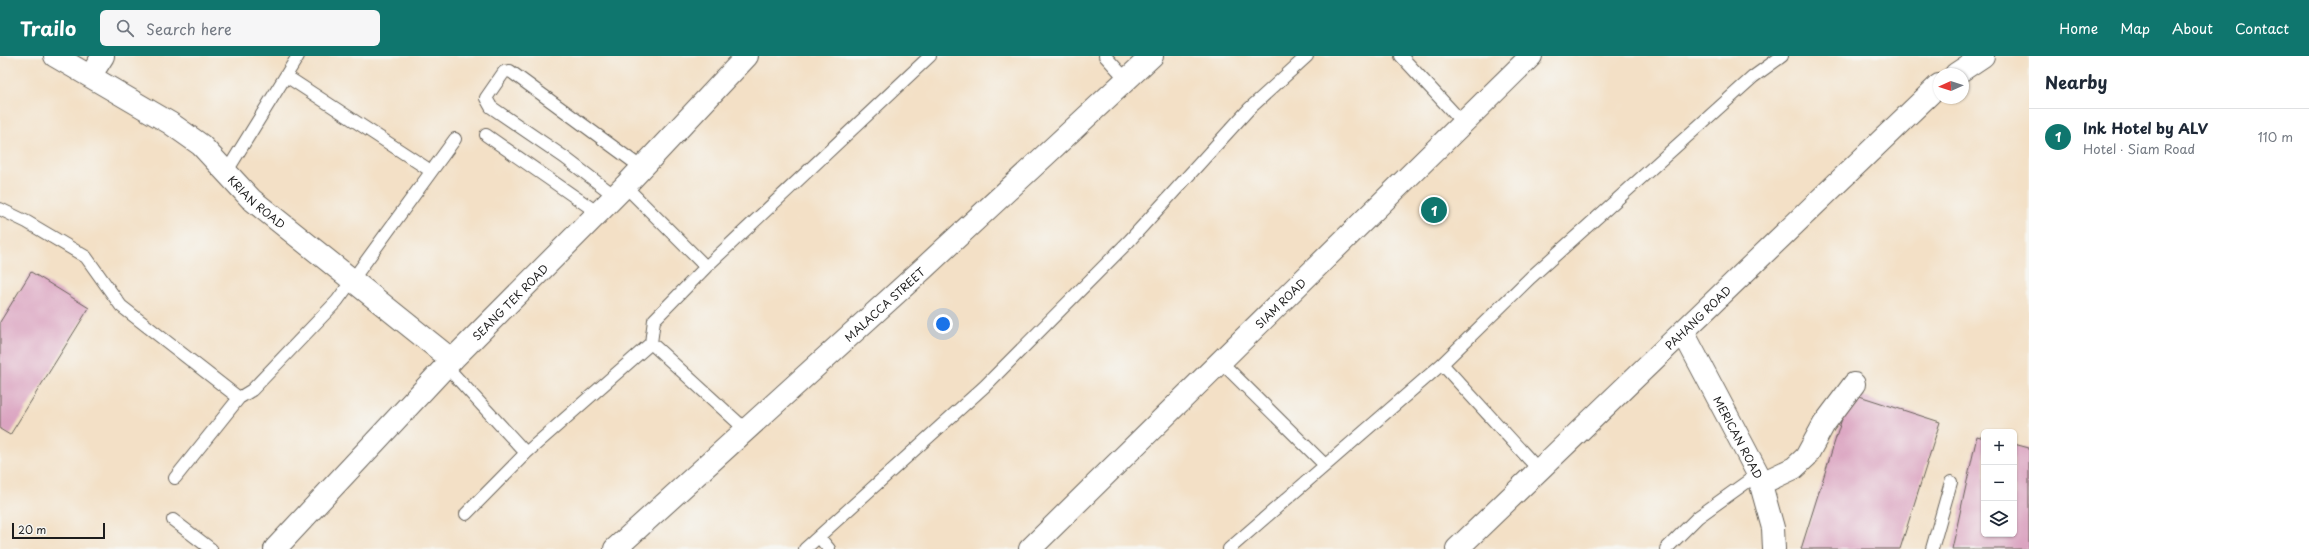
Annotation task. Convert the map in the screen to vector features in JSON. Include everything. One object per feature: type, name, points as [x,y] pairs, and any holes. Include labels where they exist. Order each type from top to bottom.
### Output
[{"type":"street","name":"KRIAN ROAD","points":[[55,56],[91,75],[170,122],[201,145],[227,171],[251,199],[354,280],[449,363]]},
{"type":"street","points":[[91,75],[103,56]]},
{"type":"street","name":"SEANG TEK ROAD","points":[[275,549],[449,363],[620,191],[747,56]]},
{"type":"street","name":"MALACCA STREET","points":[[615,549],[745,429],[924,268],[1152,56]]},
{"type":"street","name":"SIAM ROAD","points":[[1030,549],[1531,56]]},
{"type":"street","points":[[1965,68],[1983,56]]},
{"type":"street","name":"PAHANG ROAD","points":[[1457,549],[1933,91]]},
{"type":"street","name":"MERICAN ROAD","points":[[1683,332],[1760,478],[1773,528],[1774,549]]},
{"type":"street","points":[[1760,478],[1794,468],[1806,457],[1824,424],[1854,384]]},
{"type":"lane","points":[[466,514],[526,453],[651,342],[654,320],[706,266],[930,56]]},
{"type":"lane","points":[[1105,56],[1126,79]]},
{"type":"lane","points":[[805,549],[984,386],[1129,241],[1249,109],[1307,56]]},
{"type":"lane","points":[[1401,56],[1463,123]]},
{"type":"lane","points":[[1229,549],[1442,364],[1530,278],[1753,77],[1782,56]]},
{"type":"lane","points":[[227,171],[286,76],[294,57]]},
{"type":"lane","points":[[642,168],[510,71],[504,72],[486,98],[491,107],[564,157],[620,191],[706,266]]},
{"type":"lane","points":[[286,76],[432,171]]},
{"type":"lane","points":[[486,135],[598,213]]},
{"type":"lane","points":[[175,478],[239,398],[252,390],[337,301],[354,280],[455,138]]},
{"type":"lane","points":[[0,209],[27,222],[86,257],[121,306],[239,398]]},
{"type":"lane","points":[[651,342],[745,429]]},
{"type":"lane","points":[[1221,362],[1325,465]]},
{"type":"lane","points":[[449,363],[526,453]]},
{"type":"lane","points":[[1442,364],[1539,470]]},
{"type":"lane","points":[[1666,549],[1698,517],[1760,478]]},
{"type":"lane","points":[[1932,549],[1951,482]]},
{"type":"lane","points":[[173,520],[211,549]]},
{"type":"lane","points":[[819,537],[829,549]]},
{"type":"building","points":[[31,272],[89,308],[10,435],[0,429],[0,322]]},
{"type":"building","points":[[1850,393],[1940,422],[1900,549],[1801,549]]},
{"type":"building","points":[[1977,436],[1981,437],[1981,537],[2017,537],[2017,445],[2029,448],[2029,549],[1952,549]]},
{"type":"place","name":"Ink Hotel by ALV","points":[[1434,210]]}]
